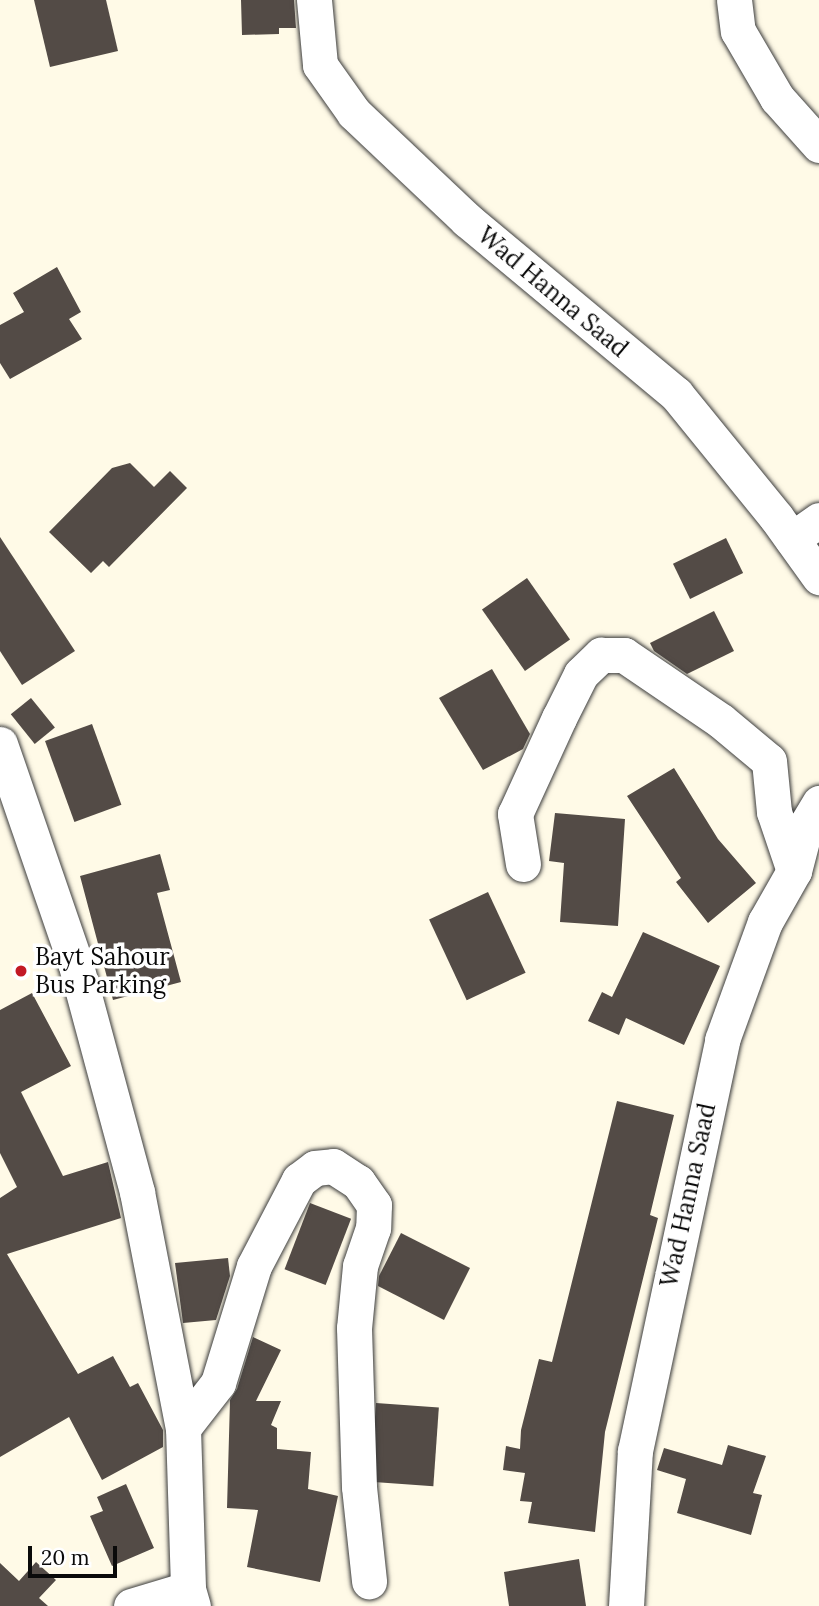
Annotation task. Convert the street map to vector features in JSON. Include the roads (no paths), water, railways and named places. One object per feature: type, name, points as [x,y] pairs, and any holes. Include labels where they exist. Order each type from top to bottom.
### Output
[{"type":"street","name":"Wad Hanna Saad","points":[[314,0],[320,65],[354,113],[467,220],[676,394],[805,529],[819,577]]},
{"type":"street","points":[[734,0],[738,31],[777,98],[819,145]]},
{"type":"street","points":[[523,864],[515,814],[559,718],[581,674],[601,655],[624,655],[721,721],[769,761],[774,812],[794,871]]},
{"type":"street","points":[[0,744],[75,962],[137,1192],[183,1428],[190,1597],[131,1606]]},
{"type":"street","name":"Wad Hanna Saad","points":[[626,1606],[635,1451],[722,1040],[765,922],[794,871],[806,825],[819,803]]},
{"type":"street","points":[[183,1428],[218,1383],[254,1266],[299,1180],[314,1168],[333,1166],[358,1182],[374,1205],[373,1227],[360,1266],[354,1328],[359,1487],[369,1581]]},
{"type":"place","name":"Bayt Sahour Bus Parking","points":[[21,971]]}]
